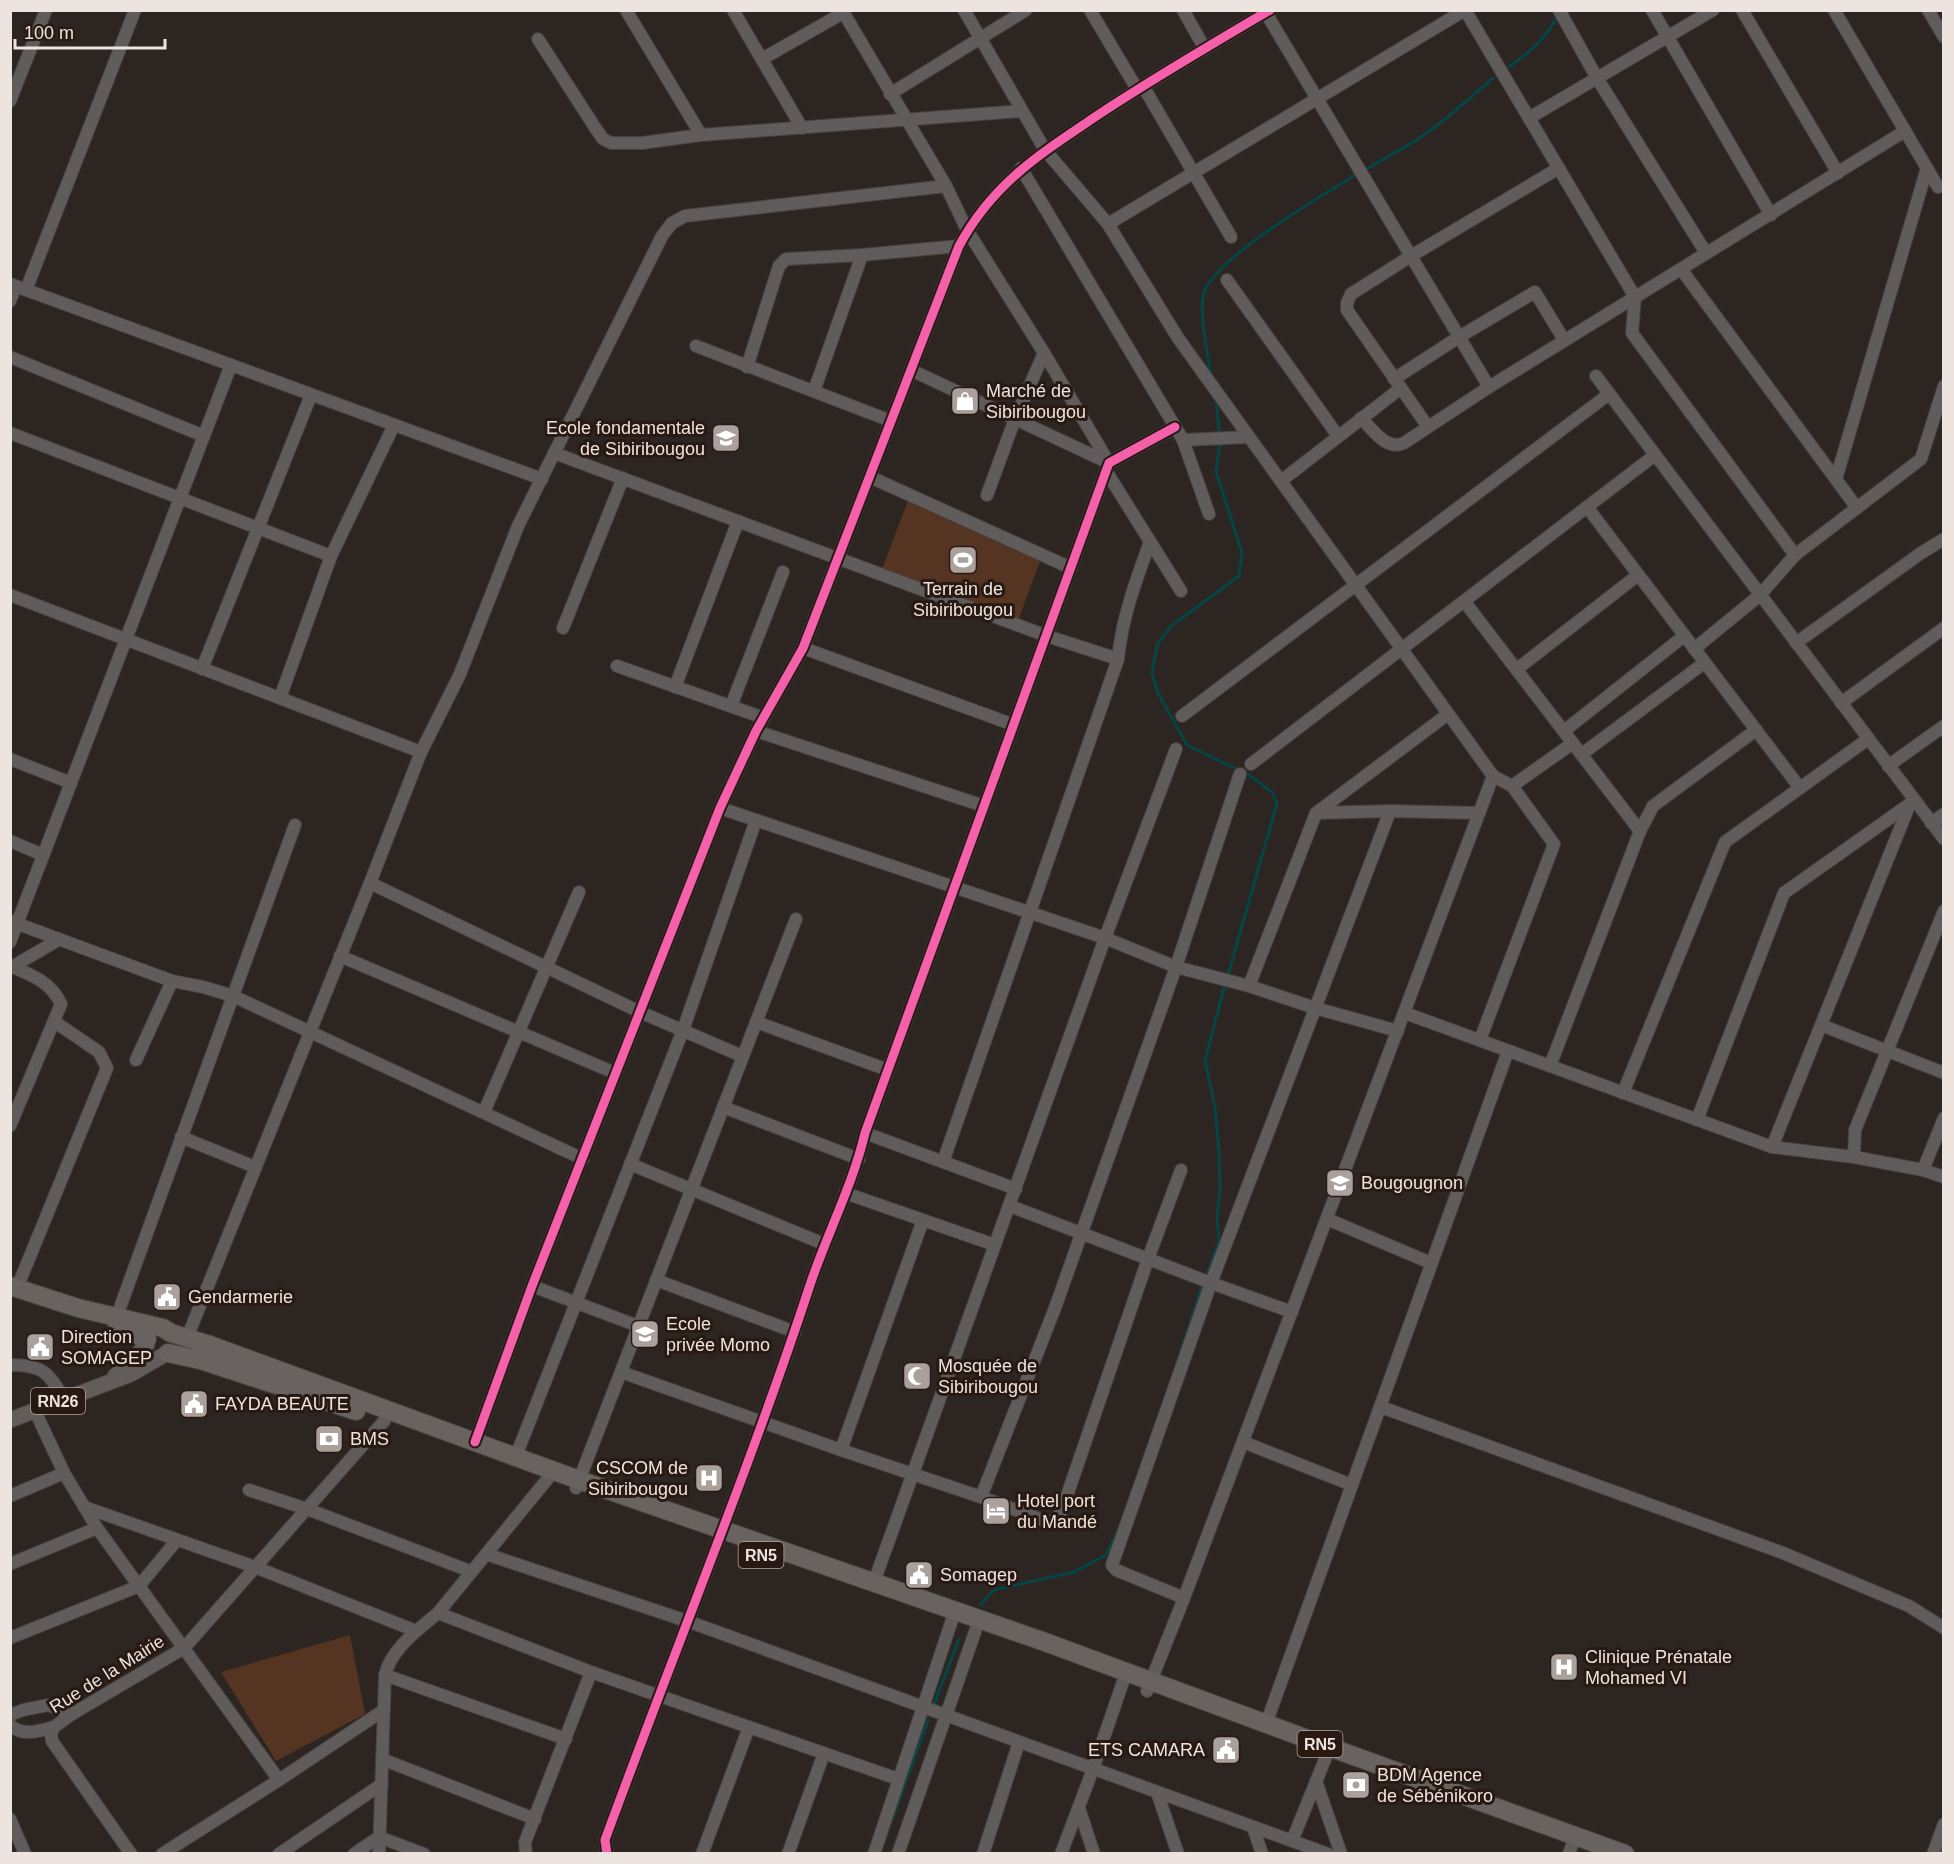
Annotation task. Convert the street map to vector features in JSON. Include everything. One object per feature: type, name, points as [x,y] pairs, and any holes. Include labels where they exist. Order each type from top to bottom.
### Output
[{"type":"highway","name":"RN5","points":[[14,1287],[516,1456],[551,1475]]},
{"type":"highway","name":"RN5","points":[[162,1336],[148,1348],[155,1355],[166,1354],[200,1360],[551,1475],[976,1629],[1124,1677],[1326,1757],[1572,1845],[1624,1854]]},
{"type":"highway","name":"RN5","points":[[721,1536],[874,1582],[1045,1642],[1124,1677]]},
{"type":"highway","name":"RN5","points":[[1148,1686],[1266,1724],[1592,1854]]},
{"type":"main road","name":"RN26","points":[[105,1384],[162,1336]]},
{"type":"main road","name":"RN26","points":[[10,1420],[131,1374],[166,1354]]},
{"type":"street","points":[[10,101],[46,10]]},
{"type":"street","points":[[10,300],[135,10]]},
{"type":"street","points":[[626,10],[701,135]]},
{"type":"street","points":[[733,10],[802,128]]},
{"type":"street","points":[[964,10],[1046,150],[1108,224],[1178,339],[1493,776],[1512,786],[1554,844],[1480,1040]]},
{"type":"street","points":[[890,94],[1026,10]]},
{"type":"street","points":[[1090,10],[1194,173],[1231,237]]},
{"type":"street","points":[[1183,10],[1205,49]]},
{"type":"street","points":[[1108,224],[1465,10],[1635,297],[1632,333],[1795,555]]},
{"type":"street","points":[[1559,10],[1597,78],[1706,253]]},
{"type":"street","points":[[1653,10],[1771,215]]},
{"type":"street","points":[[1529,118],[1713,10]]},
{"type":"street","points":[[1742,10],[1838,173]]},
{"type":"street","points":[[1834,10],[1938,187]]},
{"type":"street","points":[[1928,10],[1944,37]]},
{"type":"street","points":[[762,58],[843,12],[946,186],[967,230],[1044,353],[1150,542],[1181,591]]},
{"type":"street","points":[[475,1442],[532,1286],[720,808],[756,731],[803,648],[959,246],[967,230],[993,195],[1021,168],[1046,150],[1140,88],[1268,12],[1317,99],[1489,387]]},
{"type":"street","points":[[538,39],[603,139],[611,143],[642,143],[701,135],[1022,111]]},
{"type":"street","points":[[1361,418],[1391,445],[1398,446],[1404,443],[1564,340],[1905,131]]},
{"type":"street","points":[[1021,168],[1183,440],[1209,514]]},
{"type":"street","points":[[1428,427],[1353,321],[1347,310],[1347,303],[1352,294],[1411,256],[1559,168]]},
{"type":"street","points":[[1836,479],[1927,168]]},
{"type":"street","points":[[162,1336],[255,1167],[421,752],[460,674],[518,526],[662,236],[672,223],[685,216],[946,186]]},
{"type":"street","points":[[747,367],[782,262],[786,259],[959,246]]},
{"type":"street","points":[[814,391],[862,255]]},
{"type":"street","points":[[1681,269],[1857,508]]},
{"type":"street","points":[[1227,280],[1338,436]]},
{"type":"street","points":[[17,287],[542,480]]},
{"type":"street","points":[[1281,481],[1361,418],[1397,383],[1459,337],[1535,292],[1564,340]]},
{"type":"street","points":[[696,346],[891,421]]},
{"type":"street","points":[[987,495],[1015,419],[1044,353]]},
{"type":"street","points":[[10,357],[204,436]]},
{"type":"street","points":[[10,942],[14,922],[43,855],[231,365]]},
{"type":"street","points":[[911,370],[1015,419],[1108,467]]},
{"type":"street","points":[[1596,376],[1888,766],[1912,803],[1944,839]]},
{"type":"street","points":[[1694,649],[1760,595],[1795,555],[1921,459],[1944,387]]},
{"type":"street","points":[[1182,716],[1609,394]]},
{"type":"street","points":[[202,669],[311,395]]},
{"type":"street","points":[[280,698],[331,556],[394,425]]},
{"type":"street","points":[[607,1854],[605,1840],[658,1695],[764,1422],[824,1244],[858,1159],[865,1133],[1108,467],[1175,427]]},
{"type":"street","points":[[10,433],[331,556]]},
{"type":"street","points":[[1183,440],[1249,437]]},
{"type":"street","points":[[554,453],[1047,636],[1118,659]]},
{"type":"street","points":[[1251,764],[1655,455]]},
{"type":"street","points":[[870,477],[1071,567]]},
{"type":"street","points":[[563,628],[623,478]]},
{"type":"street","points":[[1587,507],[1800,788]]},
{"type":"street","points":[[675,687],[738,521]]},
{"type":"street","points":[[1796,643],[1944,539]]},
{"type":"street","points":[[943,1162],[1118,659],[1128,603],[1150,542]]},
{"type":"street","points":[[731,706],[783,572]]},
{"type":"street","points":[[1516,669],[1638,575]]},
{"type":"street","points":[[10,595],[421,752]]},
{"type":"street","points":[[1464,602],[1640,831]]},
{"type":"street","points":[[1841,703],[1944,628]]},
{"type":"street","points":[[1564,731],[1684,636]]},
{"type":"street","points":[[803,648],[1014,724]]},
{"type":"street","points":[[1582,754],[1704,663]]},
{"type":"street","points":[[616,666],[764,718]]},
{"type":"street","points":[[1249,986],[1316,813],[1448,714]]},
{"type":"street","points":[[1888,766],[1944,726]]},
{"type":"street","points":[[1550,1066],[1640,831],[1653,806],[1756,730]]},
{"type":"street","points":[[756,731],[984,806]]},
{"type":"street","points":[[1623,1093],[1725,842],[1868,739]]},
{"type":"street","points":[[1512,786],[1573,743]]},
{"type":"street","points":[[874,1582],[1105,938],[1176,749]]},
{"type":"street","points":[[10,759],[71,783]]},
{"type":"street","points":[[981,1497],[1082,1234],[1176,967],[1240,774]]},
{"type":"street","points":[[1148,1686],[1184,1598],[1493,776]]},
{"type":"street","points":[[1772,1147],[1912,803]]},
{"type":"street","points":[[1697,1120],[1784,893],[1912,803]]},
{"type":"street","points":[[720,808],[1105,938],[1176,967],[1249,986],[1315,1008],[1398,1031]]},
{"type":"street","points":[[1316,813],[1390,811],[1479,813]]},
{"type":"street","points":[[1184,1598],[1116,1570],[1112,1564],[1210,1283],[1390,811]]},
{"type":"street","points":[[1931,823],[1944,814]]},
{"type":"street","points":[[516,1456],[683,1030],[756,820]]},
{"type":"street","points":[[114,1321],[294,825]]},
{"type":"street","points":[[10,841],[43,855]]},
{"type":"street","points":[[370,884],[546,969],[742,1056]]},
{"type":"street","points":[[484,1112],[579,892]]},
{"type":"street","points":[[1854,1157],[1856,1130],[1944,911]]},
{"type":"street","points":[[577,1484],[796,919]]},
{"type":"street","points":[[14,922],[172,981],[233,996],[583,1159]]},
{"type":"street","points":[[11,967],[58,940]]},
{"type":"street","points":[[340,956],[615,1073]]},
{"type":"street","points":[[10,1126],[61,1004],[57,993],[37,977],[11,967]]},
{"type":"street","points":[[136,1060],[172,981]]},
{"type":"street","points":[[1405,1013],[1772,1147],[1854,1157],[1923,1170],[1944,1177]]},
{"type":"street","points":[[14,1287],[106,1068],[99,1052],[55,1022]]},
{"type":"street","points":[[756,1022],[888,1070]]},
{"type":"street","points":[[1821,1024],[1944,1072]]},
{"type":"street","points":[[1266,1724],[1508,1051]]},
{"type":"street","points":[[723,1107],[858,1159]]},
{"type":"street","points":[[1923,1170],[1944,1119]]},
{"type":"street","points":[[865,1133],[1016,1189]]},
{"type":"street","points":[[181,1137],[255,1167]]},
{"type":"street","points":[[630,1164],[824,1244]]},
{"type":"street","points":[[621,1372],[1048,1522],[1055,1520],[1061,1513],[1181,1170]]},
{"type":"street","points":[[845,1193],[995,1245]]},
{"type":"street","points":[[1010,1206],[1292,1312]]},
{"type":"street","points":[[1327,1219],[1431,1263]]},
{"type":"street","points":[[841,1450],[922,1220]]},
{"type":"street","points":[[656,1280],[795,1332]]},
{"type":"street","points":[[532,1286],[638,1326]]},
{"type":"street","points":[[10,1365],[28,1365],[50,1376],[64,1399]]},
{"type":"street","points":[[1381,1407],[1783,1553],[1909,1606],[1944,1628]]},
{"type":"street","points":[[34,1411],[64,1473],[97,1528],[279,1780]]},
{"type":"street","name":"Rue de la Mairie","points":[[131,1854],[52,1741],[51,1734],[54,1727],[184,1648],[385,1420]]},
{"type":"street","points":[[1243,1442],[1352,1485]]},
{"type":"street","points":[[10,1496],[64,1473]]},
{"type":"street","points":[[379,1854],[385,1675],[388,1662],[416,1631],[438,1613],[470,1571],[551,1475]]},
{"type":"street","points":[[249,1490],[307,1509],[470,1571]]},
{"type":"street","points":[[84,1507],[255,1567],[416,1631]]},
{"type":"street","points":[[10,1564],[97,1528]]},
{"type":"street","points":[[10,1638],[139,1586],[177,1540]]},
{"type":"street","points":[[486,1554],[687,1622],[1328,1854]]},
{"type":"street","points":[[438,1613],[591,1672],[898,1779]]},
{"type":"street","points":[[874,1854],[952,1620]]},
{"type":"street","points":[[898,1854],[976,1629]]},
{"type":"street","points":[[526,1854],[525,1842],[591,1672]]},
{"type":"street","points":[[385,1675],[566,1739]]},
{"type":"street","points":[[1061,1854],[1094,1769],[1124,1677]]},
{"type":"street","points":[[10,1715],[48,1705],[72,1714]]},
{"type":"street","points":[[162,1854],[384,1710]]},
{"type":"street","points":[[10,1725],[17,1731],[29,1733],[54,1727]]},
{"type":"street","points":[[702,1854],[749,1727]]},
{"type":"street","points":[[983,1854],[1019,1742]]},
{"type":"street","points":[[788,1854],[824,1753]]},
{"type":"street","points":[[1292,1841],[1326,1757]]},
{"type":"street","points":[[382,1759],[535,1819]]},
{"type":"street","points":[[1316,1781],[1341,1854]]},
{"type":"street","points":[[279,1854],[382,1784]]},
{"type":"street","points":[[1157,1792],[1178,1854]]},
{"type":"street","points":[[1079,1808],[1094,1854]]},
{"type":"street","points":[[10,1819],[15,1841],[25,1854]]},
{"type":"street","points":[[1933,1854],[1944,1824]]},
{"type":"street","points":[[1253,1827],[1262,1854]]},
{"type":"street","points":[[354,1854],[379,1837]]},
{"type":"street","points":[[379,1837],[424,1854]]},
{"type":"shaded area","name":"Terrain de Sibiribougou","points":[[909,498],[1044,550],[1018,621],[882,569]]},
{"type":"shaded area","points":[[350,1635],[365,1714],[276,1761],[221,1672]]},
{"type":"waterway","points":[[1505,70],[1542,39],[1558,15]]},
{"type":"waterway","points":[[1363,171],[1417,140],[1493,78]]},
{"type":"waterway","points":[[1211,374],[1202,313],[1203,296],[1210,281],[1246,247],[1357,174]]},
{"type":"waterway","points":[[1216,398],[1219,430]]},
{"type":"waterway","points":[[1220,442],[1216,471],[1242,553],[1239,576],[1171,626],[1157,645],[1152,673],[1158,693],[1187,745],[1249,775],[1272,792],[1277,803],[1227,978]]},
{"type":"waterway","points":[[1206,1277],[1219,1241],[1217,1217],[1220,1189],[1215,1108],[1205,1061],[1225,984]]},
{"type":"waterway","points":[[1180,1354],[1203,1283]]},
{"type":"waterway","points":[[980,1605],[994,1590],[1074,1572],[1106,1555],[1116,1535]]},
{"type":"waterway","points":[[933,1707],[959,1639]]},
{"type":"waterway","points":[[883,1845],[928,1720]]},
{"type":"cycle path","points":[[475,1442],[532,1286],[720,808],[756,731],[803,648],[959,246],[987,204],[1037,157],[1140,88],[1270,10]]},
{"type":"cycle path","points":[[607,1854],[605,1840],[737,1493],[818,1263],[847,1189],[865,1133],[1109,463],[1175,427]]},
{"type":"place","name":"Marché de Sibiribougou","points":[[965,401]]},
{"type":"place","name":"Ecole fondamentale de Sibiribougou","points":[[726,438]]},
{"type":"place","name":"Terrain de Sibiribougou","points":[[963,560]]},
{"type":"place","name":"Bougougnon","points":[[1340,1183]]},
{"type":"place","name":"Gendarmerie","points":[[167,1297]]},
{"type":"place","name":"Ecole privée Momo","points":[[645,1334]]},
{"type":"place","name":"Direction SOMAGEP","points":[[40,1347]]},
{"type":"place","name":"Mosquée de Sibiribougou","points":[[917,1376]]},
{"type":"place","name":"FAYDA BEAUTE","points":[[194,1404]]},
{"type":"place","name":"BMS","points":[[329,1439]]},
{"type":"place","name":"CSCOM de Sibiribougou","points":[[709,1478]]},
{"type":"place","name":"Hotel port du Mandé","points":[[996,1511]]},
{"type":"place","name":"Somagep","points":[[919,1575]]},
{"type":"place","name":"Clinique Prénatale Mohamed VI","points":[[1564,1667]]},
{"type":"place","name":"ETS CAMARA","points":[[1226,1750]]},
{"type":"place","name":"BDM Agence de Sébénikoro","points":[[1356,1785]]}]
